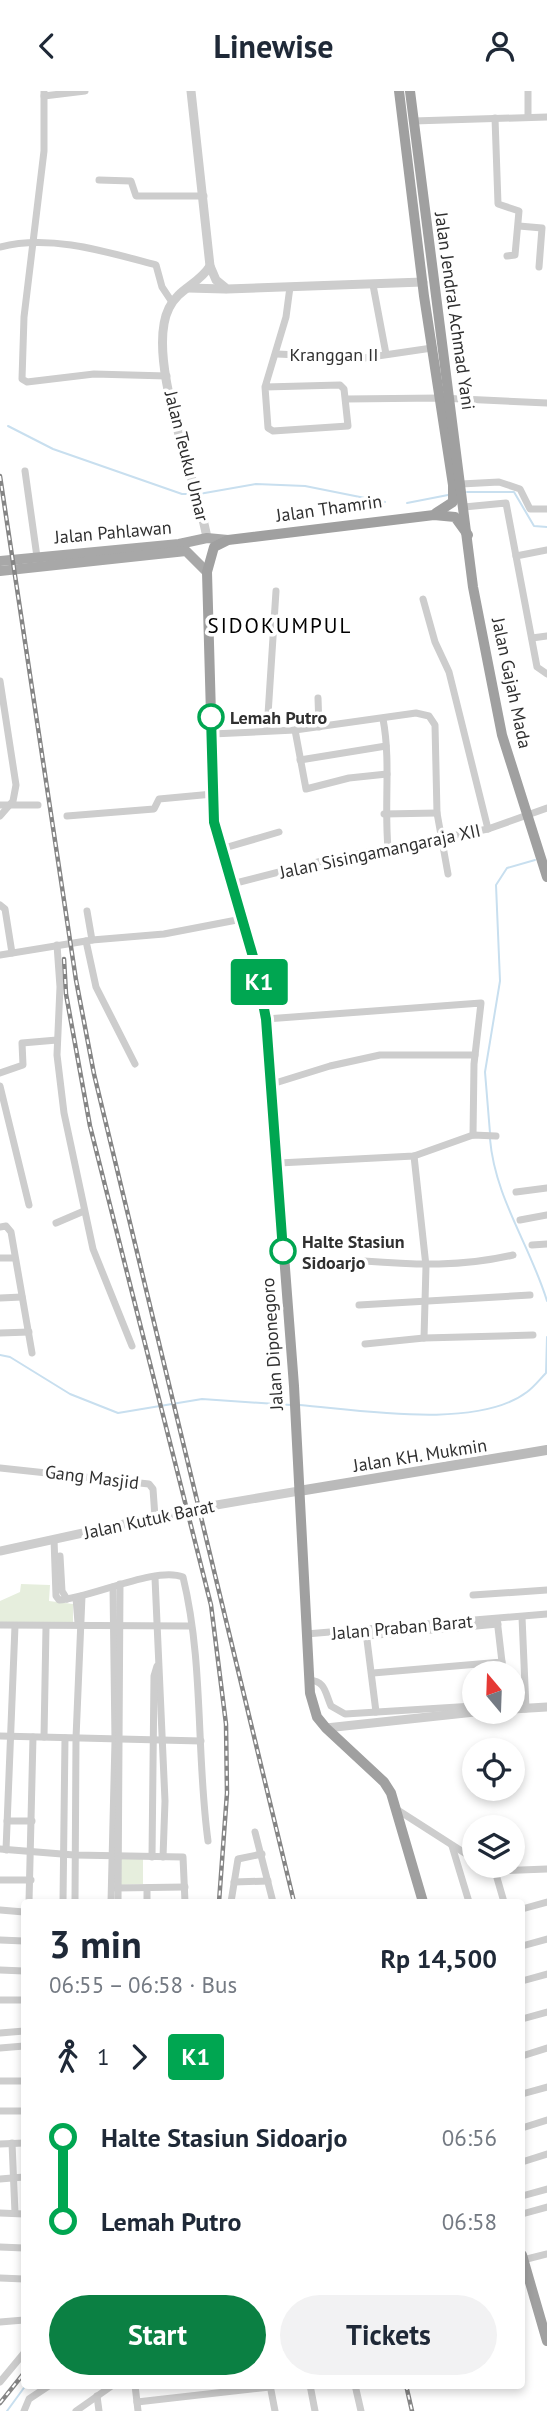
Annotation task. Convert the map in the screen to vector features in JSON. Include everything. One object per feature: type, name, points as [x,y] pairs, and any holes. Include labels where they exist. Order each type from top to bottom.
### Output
[{"type":"highway","name":"Jalan Jendral Achmad Yani","points":[[399,91],[432,348],[445,398]]},
{"type":"highway","name":"Jalan Jendral Achmad Yani","points":[[410,91],[445,398],[468,535]]},
{"type":"highway","name":"Jalan Jendral Achmad Yani","points":[[434,515],[445,509],[461,493]]},
{"type":"highway","points":[[434,515],[455,517],[468,535]]},
{"type":"highway","name":"Jalan Thamrin","points":[[228,540],[434,515]]},
{"type":"highway","name":"Jalan Gajah Mada","points":[[468,535],[473,587],[496,708],[546,873]]},
{"type":"highway","points":[[207,572],[214,547],[228,540]]},
{"type":"highway","name":"Jalan Diponegoro","points":[[207,572],[214,822],[256,967],[266,1019],[279,1163],[309,1680],[313,1708],[326,1728]]},
{"type":"highway","points":[[326,1728],[384,1782],[396,1809],[422,1899]]},
{"type":"highway","points":[[525,2267],[547,2341]]},
{"type":"main road","name":"Jalan Pahlawan","points":[[0,561],[179,544],[207,538],[228,540]]},
{"type":"main road","points":[[180,551],[207,538]]},
{"type":"main road","name":"Jalan Pahlawan","points":[[0,571],[180,551],[191,553],[207,572]]},
{"type":"main road","name":"Jalan KH. Mukmin","points":[[299,1491],[547,1450]]},
{"type":"street","points":[[85,91],[44,93],[44,151],[24,317],[22,379],[27,382],[94,375],[167,376]]},
{"type":"street","points":[[191,91],[210,266],[216,280],[227,289]]},
{"type":"street","points":[[528,91],[528,117]]},
{"type":"street","points":[[413,121],[547,117]]},
{"type":"street","points":[[495,118],[498,204],[518,209],[519,226],[515,255],[507,256]]},
{"type":"street","points":[[99,180],[131,181],[136,196],[204,196]]},
{"type":"street","points":[[519,226],[542,228],[542,262]]},
{"type":"street","points":[[0,247],[33,244],[89,248],[156,265],[162,287],[172,302],[202,278],[210,266]]},
{"type":"street","points":[[188,288],[423,282]]},
{"type":"street","points":[[373,285],[386,354]]},
{"type":"street","points":[[265,387],[340,385],[346,399],[348,426],[272,431],[268,425],[265,387],[277,354],[290,287]]},
{"type":"street","name":"Jalan Teuku Umar","points":[[172,302],[163,331],[167,376],[173,413],[207,538]]},
{"type":"street","name":"Kranggan II","points":[[277,354],[364,358],[432,348]]},
{"type":"street","points":[[346,399],[445,398],[547,403]]},
{"type":"street","points":[[25,471],[37,557]]},
{"type":"street","points":[[461,493],[508,483],[520,489],[530,509],[547,509]]},
{"type":"street","points":[[461,493],[506,503],[538,670],[547,674]]},
{"type":"street","points":[[516,556],[547,550]]},
{"type":"street","points":[[267,730],[276,591]]},
{"type":"street","points":[[423,599],[435,642],[449,672],[488,829]]},
{"type":"street","points":[[532,638],[547,636]]},
{"type":"street","points":[[0,681],[16,785],[16,804]]},
{"type":"street","points":[[318,698],[319,727]]},
{"type":"street","points":[[212,734],[295,730],[416,713],[432,718],[435,725],[437,813],[448,874]]},
{"type":"street","points":[[383,719],[387,774],[384,814],[388,848]]},
{"type":"street","points":[[295,730],[306,789],[349,778],[387,774]]},
{"type":"street","points":[[300,759],[386,746]]},
{"type":"street","points":[[67,817],[154,809],[159,799],[213,794]]},
{"type":"street","points":[[0,816],[16,804]]},
{"type":"street","points":[[0,805],[38,805]]},
{"type":"street","name":"Jalan Sisingamangaraja XII","points":[[232,884],[388,848],[488,829],[547,808]]},
{"type":"street","points":[[384,814],[437,813]]},
{"type":"street","points":[[221,849],[279,832]]},
{"type":"street","points":[[0,905],[5,909],[12,953]]},
{"type":"street","points":[[87,911],[96,987],[109,1016],[130,1049],[135,1064]]},
{"type":"street","points":[[0,954],[89,940],[164,934],[242,919]]},
{"type":"street","points":[[57,945],[60,987],[57,1040],[60,1091],[84,1211],[104,1282],[132,1346]]},
{"type":"street","points":[[266,1019],[481,1003],[475,1055],[474,1135]]},
{"type":"street","points":[[29,1205],[0,1075],[23,1065],[22,1043],[57,1040]]},
{"type":"street","points":[[272,1084],[330,1066],[380,1055],[475,1055]]},
{"type":"street","points":[[279,1163],[414,1156],[474,1135],[496,1136]]},
{"type":"street","points":[[414,1156],[426,1266],[424,1338]]},
{"type":"street","points":[[516,1192],[547,1188]]},
{"type":"street","points":[[56,1223],[84,1211]]},
{"type":"street","points":[[520,1220],[547,1215]]},
{"type":"street","points":[[0,1227],[6,1226],[10,1232],[32,1353]]},
{"type":"street","points":[[532,1245],[547,1244]]},
{"type":"street","points":[[364,1261],[426,1266],[477,1264],[513,1255]]},
{"type":"street","points":[[0,1258],[14,1258]]},
{"type":"street","points":[[359,1305],[530,1295]]},
{"type":"street","points":[[0,1298],[22,1297]]},
{"type":"street","points":[[0,1333],[29,1332]]},
{"type":"street","points":[[365,1344],[424,1338],[533,1335]]},
{"type":"street","name":"Gang Masjid","points":[[0,1468],[149,1484],[153,1489],[155,1517]]},
{"type":"street","name":"Jalan Kutuk Barat","points":[[0,1551],[155,1517],[299,1491]]},
{"type":"street","points":[[57,1539],[55,1596],[59,1600],[155,1578],[175,1575],[183,1577],[191,1626],[201,1741],[202,1801],[208,1840]]},
{"type":"street","points":[[155,1578],[157,1665],[154,1676],[157,1742],[165,1801],[163,1857]]},
{"type":"street","points":[[112,1899],[118,1741],[116,1586]]},
{"type":"street","points":[[473,1595],[547,1590]]},
{"type":"street","points":[[75,1899],[79,1597]]},
{"type":"street","name":"Jalan Praban Barat","points":[[306,1634],[366,1634],[547,1615]]},
{"type":"street","points":[[522,1617],[526,1709],[547,1707]]},
{"type":"street","points":[[498,1621],[502,1661]]},
{"type":"street","points":[[0,1625],[80,1628],[191,1626]]},
{"type":"street","points":[[15,1626],[7,1821],[3,1849],[74,1855],[183,1857],[185,1899]]},
{"type":"street","points":[[44,1737],[46,1627]]},
{"type":"street","points":[[366,1634],[376,1712]]},
{"type":"street","points":[[373,1673],[462,1665]]},
{"type":"street","points":[[309,1680],[318,1680],[324,1685],[331,1706],[338,1712],[462,1707]]},
{"type":"street","points":[[326,1728],[462,1713]]},
{"type":"street","points":[[0,1736],[201,1741]]},
{"type":"street","points":[[29,1899],[33,1737]]},
{"type":"street","points":[[63,1899],[65,1738]]},
{"type":"street","points":[[152,1857],[157,1742]]},
{"type":"street","points":[[64,1801],[75,1801]]},
{"type":"street","points":[[153,1802],[165,1801]]},
{"type":"street","points":[[396,1809],[462,1852]]},
{"type":"street","points":[[7,1821],[32,1821]]},
{"type":"street","points":[[255,1832],[272,1899]]},
{"type":"street","points":[[452,1846],[469,1899]]},
{"type":"street","points":[[232,1899],[238,1859],[262,1854]]},
{"type":"street","points":[[525,1870],[547,1870]]},
{"type":"street","points":[[497,1878],[503,1899]]},
{"type":"street","points":[[0,1880],[31,1881]]},
{"type":"street","points":[[234,1882],[268,1881]]},
{"type":"street","points":[[114,1888],[185,1887]]},
{"type":"street","points":[[114,1888],[117,1899]]},
{"type":"street","points":[[147,1888],[147,1899]]},
{"type":"street","points":[[525,1908],[547,1902]]},
{"type":"street","points":[[0,1910],[21,1912]]},
{"type":"street","points":[[525,1945],[547,1939]]},
{"type":"street","points":[[0,1940],[21,1941]]},
{"type":"street","points":[[0,1970],[21,1971]]},
{"type":"street","points":[[525,1980],[547,1974]]},
{"type":"street","points":[[0,2000],[21,2000]]},
{"type":"street","points":[[525,2018],[547,2012]]},
{"type":"street","points":[[0,2033],[21,2031]]},
{"type":"street","points":[[0,2048],[21,2046]]},
{"type":"street","points":[[525,2055],[547,2048]]},
{"type":"street","points":[[0,2081],[21,2081]]},
{"type":"street","points":[[525,2093],[547,2087]]},
{"type":"street","points":[[0,2111],[21,2112]]},
{"type":"street","points":[[525,2127],[547,2120]]},
{"type":"street","points":[[12,2143],[15,2213]]},
{"type":"street","points":[[0,2144],[21,2143]]},
{"type":"street","points":[[525,2161],[547,2154]]},
{"type":"street","points":[[0,2179],[21,2177]]},
{"type":"street","points":[[525,2195],[547,2189]]},
{"type":"street","points":[[525,2213],[547,2207]]},
{"type":"street","points":[[0,2213],[21,2214]]},
{"type":"street","points":[[0,2247],[21,2248]]},
{"type":"street","points":[[525,2257],[547,2254]]},
{"type":"street","points":[[0,2278],[21,2279]]},
{"type":"street","points":[[0,2322],[21,2320]]},
{"type":"street","points":[[0,2382],[21,2357]]},
{"type":"street","points":[[24,2411],[29,2399],[44,2389]]},
{"type":"street","points":[[76,2411],[107,2389]]},
{"type":"street","points":[[135,2389],[138,2411]]},
{"type":"street","points":[[137,2402],[245,2389]]},
{"type":"street","points":[[271,2389],[275,2411]]},
{"type":"street","points":[[311,2389],[316,2411]]},
{"type":"street","points":[[356,2389],[361,2411]]},
{"type":"street","points":[[97,2396],[99,2411]]},
{"type":"green space","points":[[21,1584],[50,1585],[49,1601],[73,1604],[73,1622],[0,1622],[0,1601],[20,1592]]},
{"type":"green space","points":[[118,1859],[143,1859],[143,1884],[119,1885]]},
{"type":"waterway","points":[[8,426],[53,449],[182,494],[190,494]]},
{"type":"waterway","points":[[199,494],[256,484],[305,486],[385,502]]},
{"type":"waterway","points":[[467,492],[514,492],[534,526],[547,527]]},
{"type":"waterway","points":[[407,503],[448,495]]},
{"type":"waterway","points":[[490,1133],[485,1072],[500,981],[496,885],[507,868],[535,860]]},
{"type":"waterway","points":[[490,1139],[493,1161],[506,1201],[547,1301]]},
{"type":"waterway","points":[[300,1405],[417,1415],[479,1411],[505,1404],[527,1392],[546,1373],[547,1337]]},
{"type":"waterway","points":[[0,1355],[10,1357],[70,1394],[118,1413],[202,1399],[291,1405]]},
{"type":"waterway","points":[[7,2411],[23,2389]]},
{"type":"railway","points":[[0,476],[76,980],[94,1074],[293,1899]]},
{"type":"railway","points":[[64,959],[66,994],[90,1126],[211,1605],[226,1724],[227,1793],[219,1899]]},
{"type":"railway","points":[[0,2403],[21,2377]]},
{"type":"railway","points":[[407,2389],[412,2411]]},
{"type":"bus line","name":"K1","points":[[211,717],[214,822],[256,967],[266,1019],[279,1163],[283,1251]]},
{"type":"place","name":"Lemah Putro","points":[[211,717]]},
{"type":"place","name":"Halte Stasiun Sidoarjo","points":[[283,1251]]},
{"type":"district","name":"SIDOKUMPUL","points":[[280,625]]}]
